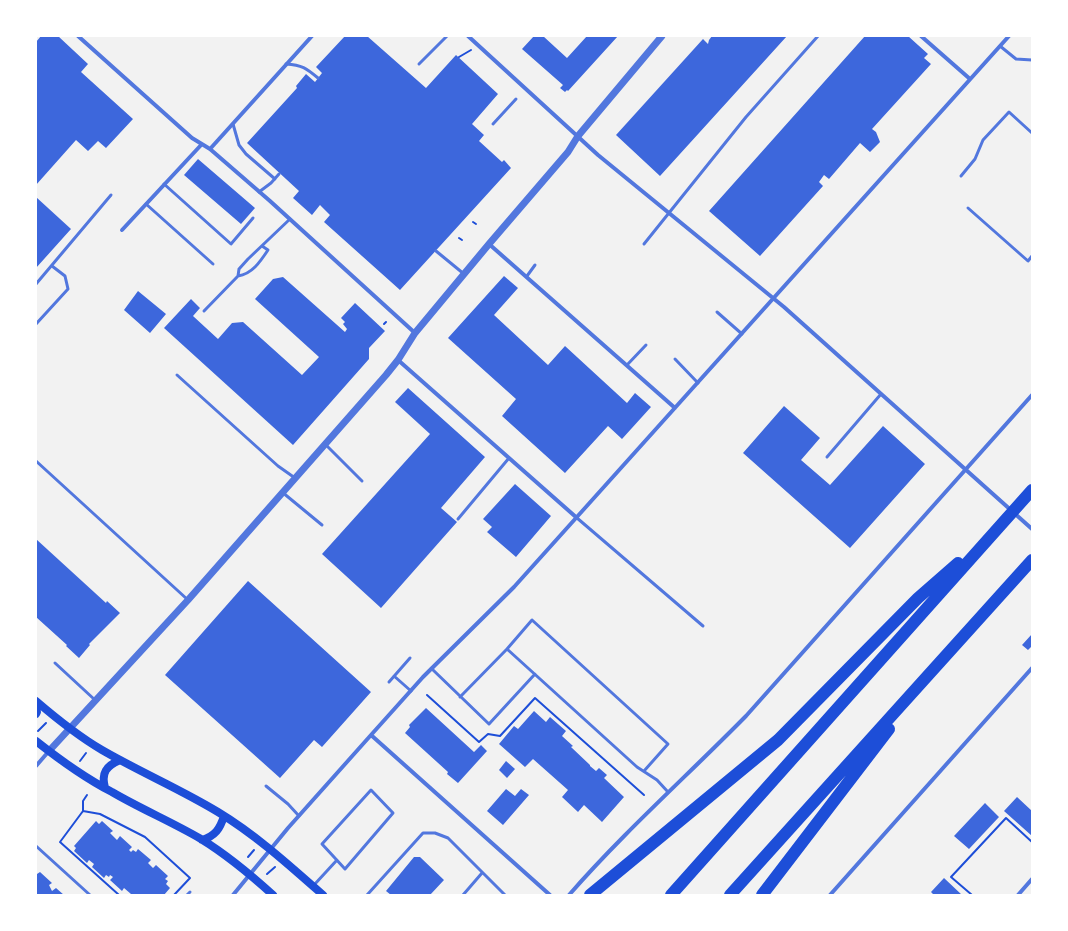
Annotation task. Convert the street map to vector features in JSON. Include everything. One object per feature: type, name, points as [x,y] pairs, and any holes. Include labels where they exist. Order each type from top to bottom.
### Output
[{"type":"highway","points":[[671,895],[1032,490]]},
{"type":"highway","points":[[590,895],[778,740],[918,598],[962,560],[981,547]]},
{"type":"highway","points":[[730,895],[1032,560]]},
{"type":"highway","points":[[762,895],[818,820],[953,647]]},
{"type":"main road","points":[[36,701],[70,729],[102,750],[192,797],[242,827],[271,849],[323,895]]},
{"type":"main road","points":[[36,709],[36,714]]},
{"type":"main road","points":[[36,741],[74,770],[202,840],[225,855],[273,895]]},
{"type":"main road","points":[[105,788],[102,780],[104,771],[112,763],[120,760]]},
{"type":"main road","points":[[202,840],[217,832],[222,824],[224,816]]},
{"type":"street","points":[[78,36],[192,138],[210,149],[290,219],[415,333]]},
{"type":"street","points":[[210,149],[312,36]]},
{"type":"street","points":[[468,36],[598,155],[774,297],[1032,529]]},
{"type":"street","points":[[36,766],[188,600],[398,360],[415,333],[568,152],[578,136],[662,36]]},
{"type":"street","points":[[921,36],[970,79]]},
{"type":"street","points":[[233,895],[299,816],[371,734],[432,669],[514,587],[1009,36]]},
{"type":"street","points":[[122,230],[202,144]]},
{"type":"street","points":[[489,244],[675,408]]},
{"type":"street","points":[[398,360],[576,518]]},
{"type":"street","points":[[569,895],[616,843],[703,759],[751,710],[1032,395]]},
{"type":"street","points":[[830,895],[1032,668]]},
{"type":"street","points":[[371,734],[550,895]]},
{"type":"street","points":[[1018,895],[1032,879]]},
{"type":"lane","points":[[419,64],[447,36]]},
{"type":"lane","points":[[644,244],[746,117],[818,36]]},
{"type":"lane","points":[[1000,46],[1016,59],[1032,60]]},
{"type":"lane","points":[[286,64],[301,65],[318,78]]},
{"type":"lane","points":[[493,124],[516,99]]},
{"type":"lane","points":[[962,176],[975,159],[983,140],[1009,112],[1032,133]]},
{"type":"lane","points":[[232,124],[239,145],[246,154],[275,179]]},
{"type":"lane","points":[[259,192],[279,174]]},
{"type":"lane","points":[[164,184],[231,244],[253,218]]},
{"type":"lane","points":[[36,284],[111,195]]},
{"type":"lane","points":[[146,204],[213,264]]},
{"type":"lane","points":[[968,208],[1028,261],[1032,256]]},
{"type":"lane","points":[[204,311],[238,276],[239,268],[290,219]]},
{"type":"lane","points":[[238,276],[247,275],[268,250],[262,246]]},
{"type":"lane","points":[[436,251],[464,274]]},
{"type":"lane","points":[[527,276],[535,265]]},
{"type":"lane","points":[[36,324],[68,289],[65,276],[52,266]]},
{"type":"lane","points":[[717,312],[742,334]]},
{"type":"lane","points":[[627,365],[646,345]]},
{"type":"lane","points":[[674,359],[698,383]]},
{"type":"lane","points":[[177,375],[278,466],[295,478]]},
{"type":"lane","points":[[827,457],[881,394]]},
{"type":"lane","points":[[325,444],[362,481]]},
{"type":"lane","points":[[458,519],[509,458]]},
{"type":"lane","points":[[36,461],[188,600]]},
{"type":"lane","points":[[282,492],[322,525]]},
{"type":"lane","points":[[576,518],[703,626]]},
{"type":"lane","points":[[460,697],[507,649],[532,620],[668,744],[644,771]]},
{"type":"lane","points":[[507,649],[638,767],[657,780],[668,792]]},
{"type":"lane","points":[[389,682],[410,658]]},
{"type":"lane","points":[[55,663],[95,701]]},
{"type":"lane","points":[[432,669],[489,724],[535,674]]},
{"type":"lane","points":[[394,676],[411,691]]},
{"type":"lane","points":[[266,786],[288,804],[299,816]]},
{"type":"lane","points":[[371,790],[393,813],[346,869],[337,860],[322,844],[371,790]]},
{"type":"lane","points":[[367,895],[423,833],[435,833],[448,838],[505,895]]},
{"type":"lane","points":[[36,846],[90,895]]},
{"type":"lane","points":[[313,886],[337,860]]},
{"type":"lane","points":[[463,895],[482,873]]},
{"type":"path","points":[[459,57],[469,51]]},
{"type":"path","points":[[427,694],[479,742],[488,734],[500,736],[535,698],[644,795]]},
{"type":"path","points":[[38,732],[46,723]]},
{"type":"path","points":[[79,762],[86,753]]},
{"type":"path","points":[[86,795],[83,801],[83,811],[60,842],[119,895]]},
{"type":"path","points":[[83,811],[100,814],[145,837],[190,878],[174,895]]},
{"type":"path","points":[[972,895],[951,877],[1006,818],[1032,842]]},
{"type":"path","points":[[248,858],[255,849]]},
{"type":"path","points":[[267,874],[275,866]]},
{"type":"building","points":[[41,36],[58,36],[88,64],[81,72],[133,119],[106,148],[98,141],[88,151],[76,140],[36,185],[36,42]]},
{"type":"building","points":[[345,36],[367,36],[426,88],[456,55],[498,94],[472,124],[484,135],[479,141],[502,162],[504,160],[511,168],[400,290],[324,222],[330,215],[320,205],[312,215],[293,198],[299,191],[247,143],[297,88],[296,86],[306,74],[315,82],[322,73],[316,67]]},
{"type":"building","points":[[534,36],[543,36],[567,58],[587,36],[618,36],[568,91],[567,90],[565,92],[560,88],[563,85],[522,49]]},
{"type":"building","points":[[712,36],[787,36],[660,176],[616,135],[703,39],[708,44]]},
{"type":"building","points":[[865,36],[908,36],[928,54],[924,58],[931,64],[872,129],[876,132],[880,142],[870,152],[860,143],[829,179],[824,175],[819,182],[823,186],[760,256],[709,211]]},
{"type":"building","points":[[198,159],[255,208],[241,224],[184,175]]},
{"type":"building","points":[[36,197],[71,229],[36,268]]},
{"type":"building","points":[[504,276],[518,288],[494,315],[548,365],[565,346],[627,403],[635,393],[651,407],[622,439],[608,426],[565,473],[502,416],[516,399],[448,338]]},
{"type":"building","points":[[283,277],[345,332],[347,329],[343,324],[345,322],[341,318],[355,303],[385,331],[369,348],[369,359],[293,445],[164,328],[191,299],[200,308],[193,316],[218,339],[232,323],[243,322],[302,375],[319,357],[255,299],[273,279]]},
{"type":"building","points":[[138,291],[166,314],[150,333],[124,310]]},
{"type":"building","points":[[408,388],[485,457],[441,508],[457,522],[381,608],[322,554],[430,434],[395,402]]},
{"type":"building","points":[[784,406],[820,438],[801,460],[830,485],[883,426],[925,464],[850,548],[743,453]]},
{"type":"building","points":[[515,484],[551,516],[516,557],[487,532],[492,527],[483,519]]},
{"type":"building","points":[[36,539],[106,603],[107,601],[120,613],[89,644],[90,645],[79,658],[36,617]]},
{"type":"building","points":[[248,581],[371,692],[322,747],[314,740],[280,778],[165,675]]},
{"type":"building","points":[[1032,634],[1032,646],[1028,650],[1022,645]]},
{"type":"building","points":[[426,708],[474,752],[481,745],[487,751],[458,783],[405,733],[410,727],[409,725]]},
{"type":"building","points":[[534,711],[546,722],[550,717],[566,731],[562,736],[573,746],[571,747],[596,771],[599,768],[607,775],[604,778],[624,797],[602,822],[584,805],[578,812],[562,797],[568,790],[533,759],[525,767],[499,744],[514,726],[518,729]]},
{"type":"building","points":[[506,761],[515,769],[507,778],[499,770]]},
{"type":"building","points":[[506,789],[515,796],[521,789],[529,795],[503,825],[487,811]]},
{"type":"building","points":[[1017,797],[1032,811],[1032,836],[1004,811]]},
{"type":"building","points":[[985,803],[999,817],[969,849],[954,836]]},
{"type":"building","points":[[96,821],[99,824],[102,821],[113,831],[110,833],[117,840],[120,836],[132,847],[129,850],[131,852],[133,850],[136,852],[138,849],[151,860],[148,863],[153,868],[156,865],[168,876],[165,879],[168,881],[166,884],[170,888],[164,895],[130,895],[131,894],[124,888],[122,891],[110,880],[113,877],[106,875],[104,878],[92,867],[94,864],[89,860],[87,863],[74,851],[76,848],[74,846]]},
{"type":"building","points":[[414,857],[420,857],[444,880],[430,895],[391,895],[386,891]]},
{"type":"building","points":[[40,872],[52,883],[49,885],[52,891],[56,888],[64,895],[36,895],[36,873],[37,874]]},
{"type":"building","points":[[944,878],[962,895],[934,895],[931,892]]}]
